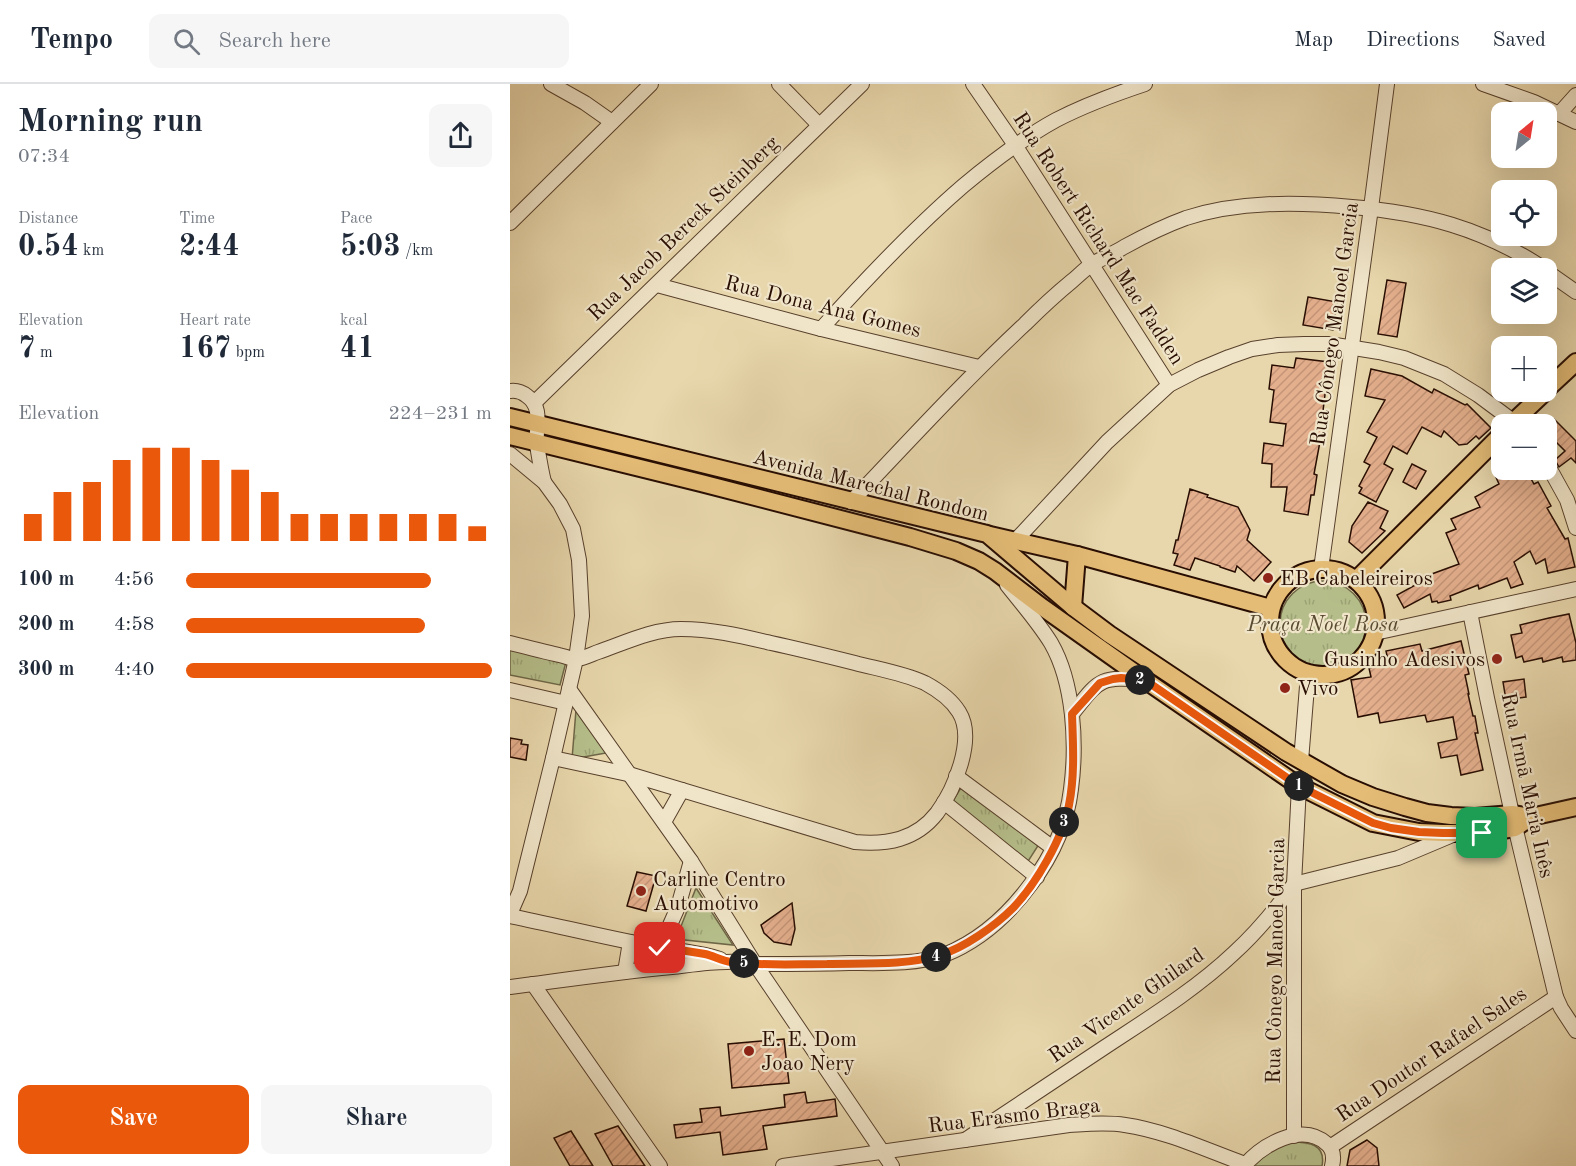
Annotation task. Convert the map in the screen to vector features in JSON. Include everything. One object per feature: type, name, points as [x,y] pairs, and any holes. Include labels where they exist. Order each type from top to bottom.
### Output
[{"type":"main road","points":[[1557,380],[1576,362]]},
{"type":"main road","points":[[1523,414],[1535,402]]},
{"type":"main road","name":"Avenida Marechal Rondom","points":[[510,417],[538,421],[850,502],[987,534],[1073,607],[1116,639],[1301,761],[1342,784],[1405,807],[1451,816],[1514,821]]},
{"type":"main road","points":[[510,436],[910,537],[979,561],[1041,607],[1299,786],[1373,823],[1419,832],[1482,833],[1514,821],[1576,807]]},
{"type":"main road","points":[[1356,580],[1491,445]]},
{"type":"main road","points":[[987,534],[1077,555],[1271,608]]},
{"type":"main road","points":[[1073,607],[1077,555]]},
{"type":"main road","points":[[1321,569],[1339,571],[1356,580],[1369,595],[1376,614],[1376,633],[1371,647],[1351,668],[1338,674],[1323,676],[1308,674],[1293,667],[1281,656],[1273,641],[1269,625],[1271,608],[1278,593],[1289,580],[1304,572],[1321,569]]},
{"type":"street","points":[[551,84],[585,103],[612,122]]},
{"type":"street","points":[[510,223],[651,84]]},
{"type":"street","points":[[779,84],[819,125]]},
{"type":"street","name":"Rua Jacob Bereck Steinberg","points":[[534,403],[862,84]]},
{"type":"street","name":"Rua Robert Richard Mac Fadden","points":[[973,84],[1015,145],[1169,385]]},
{"type":"street","points":[[821,329],[917,228],[981,171],[1015,145],[1056,120],[1089,104],[1145,84]]},
{"type":"street","name":"Rua Cônego Manoel Garcia","points":[[1321,569],[1387,84]]},
{"type":"street","points":[[1483,84],[1534,102],[1576,122]]},
{"type":"street","points":[[1559,114],[1576,95]]},
{"type":"street","points":[[850,502],[978,367],[1054,296],[1091,265],[1155,231],[1186,218],[1241,207],[1286,204],[1371,208],[1417,215],[1474,231],[1526,258]]},
{"type":"street","points":[[1557,279],[1576,292]]},
{"type":"street","name":"Rua Dona Ana Gomes","points":[[657,285],[821,329],[978,367]]},
{"type":"street","points":[[1014,540],[1107,442],[1169,385],[1198,370],[1252,350],[1278,345],[1329,344],[1404,358],[1444,374],[1478,395],[1502,414]]},
{"type":"street","points":[[510,390],[526,395],[534,403],[538,421],[536,442],[544,482]]},
{"type":"street","points":[[510,454],[544,482],[573,529],[580,579],[582,616],[576,659],[553,758],[520,891],[510,915],[630,942],[755,964],[924,960],[944,955],[991,927],[1013,908],[1036,877],[1053,848],[1069,804],[1073,777],[1072,714],[1061,664],[1035,620],[995,571]]},
{"type":"street","points":[[1556,480],[1567,500],[1576,528]]},
{"type":"street","points":[[1376,633],[1576,589]]},
{"type":"street","name":"Rua Irmã Maria Inês","points":[[1470,612],[1514,821],[1556,997],[1576,1031]]},
{"type":"street","points":[[510,643],[576,659],[656,633],[678,629],[711,630],[813,652],[924,683],[951,700],[965,724],[963,755],[956,776],[936,814],[923,827],[906,837],[873,844],[855,842],[632,776],[553,758]]},
{"type":"street","points":[[1301,761],[1308,674]]},
{"type":"street","points":[[1072,714],[1100,683],[1121,678],[1145,680]]},
{"type":"street","points":[[569,689],[691,861],[755,964],[892,1166]]},
{"type":"street","points":[[510,690],[566,703]]},
{"type":"street","points":[[956,776],[1053,848]]},
{"type":"street","name":"Rua Cônego Manoel Garcia","points":[[1294,1136],[1294,884],[1299,786]]},
{"type":"street","points":[[664,822],[682,790]]},
{"type":"street","points":[[944,802],[1036,877]]},
{"type":"street","points":[[1294,884],[1398,858],[1458,833]]},
{"type":"street","points":[[652,969],[678,907],[691,861]]},
{"type":"street","name":"Rua Vicente Ghilard","points":[[965,1140],[1126,1033],[1211,973],[1255,932],[1277,908],[1294,884]]},
{"type":"street","points":[[625,972],[630,942]]},
{"type":"street","points":[[510,987],[728,961]]},
{"type":"street","points":[[533,984],[660,1166]]},
{"type":"street","name":"Rua Doutor Rafael Sales","points":[[1330,1147],[1556,997]]},
{"type":"street","name":"Rua Erasmo Braga","points":[[783,1166],[1069,1125],[1097,1123],[1124,1125],[1170,1136],[1245,1165]]},
{"type":"street","points":[[1245,1165],[1263,1149],[1276,1142],[1302,1135],[1314,1137],[1330,1147],[1333,1153],[1332,1166]]},
{"type":"green space","name":"Praça Noel Rosa","points":[[1323,581],[1339,585],[1353,594],[1362,608],[1366,624],[1362,640],[1353,654],[1339,663],[1323,667],[1307,663],[1293,654],[1284,640],[1280,624],[1284,608],[1293,594],[1307,585]]},
{"type":"green space","points":[[510,645],[567,658],[560,685],[510,675]]},
{"type":"green space","points":[[576,710],[606,753],[572,759]]},
{"type":"green space","points":[[964,783],[1041,841],[1027,863],[952,802]]},
{"type":"green space","points":[[696,888],[733,945],[676,939]]},
{"type":"green space","points":[[1292,1142],[1310,1144],[1319,1149],[1323,1159],[1322,1166],[1253,1166],[1275,1147]]},
{"type":"building","points":[[1387,280],[1406,283],[1397,337],[1378,334]]},
{"type":"building","points":[[1308,297],[1337,302],[1333,330],[1303,325]]},
{"type":"building","points":[[1296,358],[1329,362],[1322,419],[1324,420],[1314,474],[1317,475],[1308,515],[1284,511],[1287,487],[1271,487],[1272,464],[1262,463],[1264,443],[1283,446],[1286,424],[1270,422],[1274,390],[1269,389],[1272,365],[1294,368]]},
{"type":"building","points":[[1371,369],[1402,376],[1432,393],[1434,389],[1467,404],[1491,428],[1479,439],[1476,436],[1467,444],[1459,445],[1444,431],[1441,437],[1422,427],[1407,454],[1393,446],[1384,464],[1393,469],[1376,502],[1359,493],[1362,488],[1359,486],[1370,465],[1364,462],[1377,437],[1367,432],[1385,400],[1365,396]]},
{"type":"building","points":[[1557,422],[1576,441],[1576,463],[1571,458],[1559,467],[1557,458],[1565,451],[1557,443]]},
{"type":"building","points":[[1412,464],[1426,471],[1416,489],[1403,482]]},
{"type":"building","points":[[1497,480],[1532,480],[1534,484],[1538,482],[1551,506],[1547,508],[1565,539],[1568,538],[1575,567],[1548,573],[1545,559],[1536,564],[1530,551],[1514,562],[1523,584],[1511,588],[1507,578],[1479,589],[1478,585],[1450,596],[1451,600],[1438,603],[1437,601],[1432,602],[1430,594],[1404,608],[1397,595],[1430,577],[1429,575],[1459,564],[1446,533],[1456,529],[1451,519],[1480,507],[1475,497],[1499,484]]},
{"type":"building","points":[[1190,489],[1238,507],[1250,530],[1247,540],[1271,562],[1254,581],[1237,566],[1235,572],[1195,558],[1190,570],[1174,565],[1178,554],[1173,553]]},
{"type":"building","points":[[1368,502],[1388,511],[1380,528],[1385,531],[1362,553],[1349,542],[1352,526]]},
{"type":"building","points":[[1569,614],[1576,643],[1576,660],[1563,662],[1562,657],[1543,662],[1542,658],[1524,662],[1522,656],[1516,658],[1511,635],[1522,633],[1520,625]]},
{"type":"building","points":[[1461,641],[1469,674],[1465,675],[1473,716],[1475,716],[1478,733],[1475,733],[1483,770],[1461,775],[1457,755],[1441,758],[1438,743],[1457,739],[1453,717],[1427,722],[1425,715],[1380,723],[1378,713],[1358,717],[1351,680],[1371,677],[1369,668],[1389,664],[1386,651],[1420,644],[1422,651]]},
{"type":"building","points":[[1524,679],[1526,697],[1506,700],[1503,682]]},
{"type":"building","points":[[510,738],[522,740],[521,744],[528,745],[526,760],[510,757]]},
{"type":"building","name":"Carline Centro Automotivo","points":[[637,872],[656,876],[646,911],[627,906]]},
{"type":"building","points":[[792,903],[795,929],[791,945],[774,942],[764,933],[761,925]]},
{"type":"building","points":[[784,1039],[789,1083],[732,1088],[728,1044]]},
{"type":"building","points":[[805,1092],[807,1103],[835,1099],[837,1116],[763,1126],[767,1149],[723,1155],[720,1132],[676,1138],[674,1125],[702,1122],[700,1109],[720,1107],[721,1116],[785,1107],[784,1095]]},
{"type":"building","points":[[618,1126],[645,1166],[613,1166],[595,1134]]},
{"type":"building","points":[[571,1131],[593,1166],[570,1166],[554,1138]]},
{"type":"building","points":[[1367,1140],[1377,1148],[1379,1166],[1347,1166],[1350,1150]]},
{"type":"place","name":"EB Cabeleireiros","points":[[1268,578]]},
{"type":"place","name":"Gusinho Adesivos","points":[[1497,659]]},
{"type":"place","name":"Vivo","points":[[1285,688]]},
{"type":"place","name":"Carline Centro Automotivo","points":[[641,891]]},
{"type":"place","name":"E. E. Dom Joao Nery","points":[[749,1051]]},
{"type":"route","points":[[660,948],[685,950],[728,961],[755,964],[868,963],[924,960],[944,955],[970,941],[1013,908],[1036,877],[1053,848],[1066,818],[1073,777],[1072,714],[1093,688],[1113,679],[1145,680],[1299,786],[1373,823],[1419,832],[1482,833]]}]
